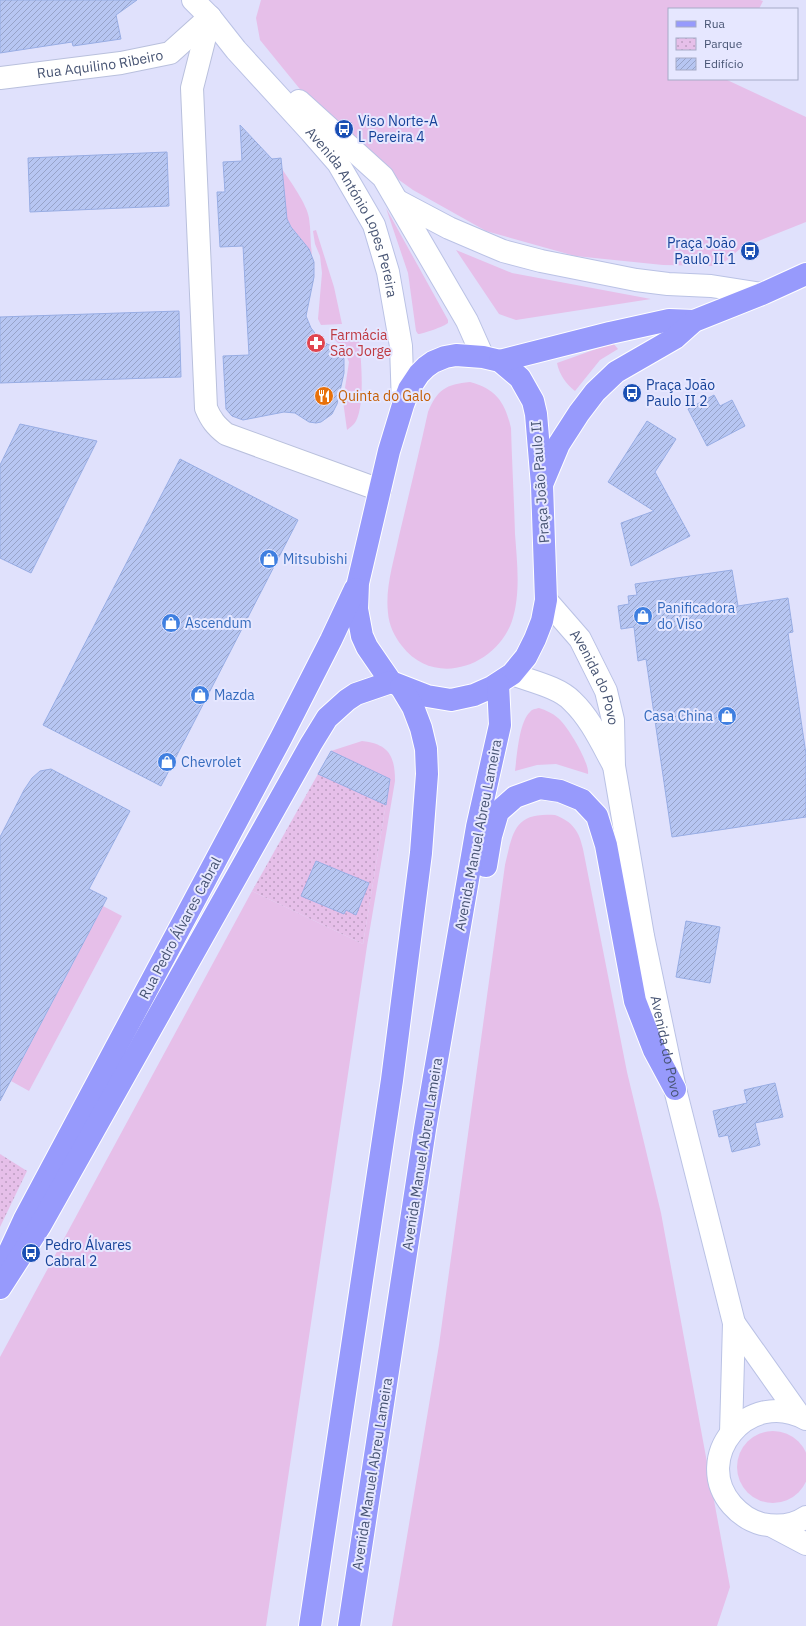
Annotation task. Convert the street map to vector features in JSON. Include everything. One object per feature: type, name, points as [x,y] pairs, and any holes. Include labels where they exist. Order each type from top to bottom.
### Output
[{"type":"main road","points":[[542,485],[559,444],[579,413],[595,392],[616,372],[675,338],[694,321],[762,294],[806,274]]},
{"type":"main road","points":[[310,1626],[392,1080],[421,853],[427,774],[426,749],[421,728],[413,707],[396,684],[376,662],[362,636],[357,609],[358,583],[389,450],[409,389],[419,374],[433,362],[445,357],[456,355],[491,359],[669,320],[694,321]]},
{"type":"main road","name":"Praça João Paulo II","points":[[396,684],[427,696],[451,700],[474,695],[505,679],[526,657],[542,620],[546,600],[542,485],[536,414],[533,401],[520,378],[491,359]]},
{"type":"main road","name":"Rua Pedro Álvares Cabral","points":[[0,1272],[24,1220],[332,640],[358,583]]},
{"type":"main road","name":"Avenida Manuel Abreu Lameira","points":[[349,1626],[422,1145],[477,827],[500,725],[505,679]]},
{"type":"main road","name":"Rua Pedro Álvares Cabral","points":[[0,1288],[40,1226],[327,718],[356,694],[396,684]]},
{"type":"main road","points":[[436,1068],[466,976],[491,836],[498,812],[515,797],[540,788],[560,790],[582,800],[597,816],[606,845],[635,1001],[654,1050],[676,1089]]},
{"type":"street","name":"Avenida António Lopes Pereira","points":[[193,0],[210,17],[236,50],[338,163],[374,225],[388,272],[401,346],[403,404]]},
{"type":"street","name":"Rua Aquilino Ribeiro","points":[[0,78],[121,63],[170,53],[210,17]]},
{"type":"street","points":[[210,17],[192,88],[206,408],[217,427],[226,434],[380,490]]},
{"type":"street","name":"Avenida António Lopes Pereira","points":[[236,50],[312,112],[383,177],[491,359]]},
{"type":"street","points":[[398,201],[449,228],[511,253],[636,280],[668,284],[712,286],[762,294]]},
{"type":"street","name":"Avenida do Povo","points":[[546,600],[580,639],[606,692],[613,720],[614,766],[644,936],[676,1089],[734,1323],[731,1433]]},
{"type":"street","name":"Avenida do Povo","points":[[505,679],[551,688],[572,700],[588,720],[614,766]]},
{"type":"street","name":"Avenida do Povo","points":[[734,1323],[802,1417]]},
{"type":"street","name":"Avenida do Povo","points":[[802,1417],[784,1411],[770,1411],[755,1414],[742,1422],[731,1433],[722,1448],[719,1466],[721,1484],[728,1500],[740,1513],[756,1522],[772,1526],[806,1544]]},
{"type":"street","name":"Avenida do Povo","points":[[772,1526],[788,1525],[806,1517]]},
{"type":"green space","points":[[261,0],[763,1],[760,8],[668,8],[668,80],[727,80],[806,117],[806,222],[741,248],[720,266],[663,265],[575,256],[486,231],[413,190],[367,157],[321,115],[260,40],[256,18]]},
{"type":"green space","points":[[282,169],[298,193],[308,212],[312,255],[287,219]]},
{"type":"green space","points":[[386,208],[448,320],[448,323],[443,326],[421,334],[418,334],[416,331],[408,273]]},
{"type":"green space","points":[[316,230],[334,287],[342,324],[321,325],[318,319],[322,273],[320,256],[315,244],[313,231]]},
{"type":"green space","points":[[456,250],[512,273],[651,299],[516,320],[499,314]]},
{"type":"green space","points":[[331,336],[351,337],[358,339],[360,345],[362,384],[361,404],[356,421],[347,430],[343,401],[349,362],[343,348]]},
{"type":"green space","points":[[613,343],[618,349],[600,360],[575,391],[561,375],[557,363]]},
{"type":"green space","points":[[470,382],[487,388],[498,398],[506,411],[511,428],[517,600],[512,621],[504,637],[493,650],[479,660],[463,666],[447,669],[430,666],[415,659],[402,646],[394,634],[389,622],[387,603],[393,564],[431,404],[443,390],[455,384]]},
{"type":"green space","points":[[539,708],[556,716],[567,728],[582,753],[588,769],[588,774],[556,764],[537,765],[515,771],[523,723],[531,711]]},
{"type":"green space","points":[[362,741],[379,745],[389,753],[394,765],[395,781],[367,946],[266,1626],[0,1626],[0,1357],[252,891],[363,944],[390,779],[331,751]]},
{"type":"green space","points":[[331,751],[390,779],[363,944],[252,891]]},
{"type":"green space","points":[[541,815],[555,815],[571,824],[577,832],[583,849],[627,1072],[661,1213],[730,1587],[717,1626],[392,1626],[439,1345],[505,865],[510,843],[518,826],[523,821],[531,817]]},
{"type":"green space","points":[[103,906],[122,916],[29,1091],[11,1081]]},
{"type":"green space","points":[[0,1154],[27,1171],[0,1227]]},
{"type":"green space","points":[[773,1431],[787,1434],[793,1437],[803,1447],[806,1453],[806,1481],[803,1487],[793,1497],[787,1500],[773,1503],[759,1500],[753,1497],[743,1487],[740,1481],[737,1467],[740,1453],[743,1447],[753,1437],[759,1434]]},
{"type":"building","points":[[0,0],[137,0],[116,15],[121,39],[73,46],[72,42],[0,53]]},
{"type":"building","points":[[240,125],[272,159],[281,158],[287,219],[291,227],[309,249],[314,262],[314,277],[306,316],[311,328],[318,337],[325,343],[336,348],[342,354],[344,359],[344,373],[337,404],[332,414],[321,422],[309,422],[295,413],[284,412],[243,420],[232,416],[226,409],[223,356],[249,355],[243,246],[220,247],[217,192],[225,192],[223,162],[242,161]]},
{"type":"building","points":[[167,152],[169,206],[30,212],[28,158]]},
{"type":"building","points":[[179,311],[181,377],[0,383],[0,317]]},
{"type":"building","points":[[714,395],[720,406],[732,400],[745,426],[707,446],[688,409]]},
{"type":"building","points":[[647,421],[676,439],[655,472],[690,536],[631,566],[621,523],[654,511],[608,482]]},
{"type":"building","points":[[20,424],[97,441],[31,573],[0,558],[0,465]]},
{"type":"building","name":"Ascendum","points":[[180,459],[298,520],[161,786],[43,725]]},
{"type":"building","name":"Casa China","points":[[732,570],[738,606],[788,598],[793,632],[788,633],[806,754],[806,817],[672,837],[646,659],[638,661],[634,627],[621,629],[618,606],[629,604],[628,596],[637,595],[635,584]]},
{"type":"building","points":[[331,751],[390,779],[386,805],[318,774]]},
{"type":"building","points":[[51,769],[130,811],[89,889],[107,898],[0,1101],[0,837],[24,790],[32,778],[40,771]]},
{"type":"building","points":[[316,861],[369,883],[356,915],[346,910],[344,914],[301,896]]},
{"type":"building","points":[[686,921],[720,927],[710,983],[676,977]]},
{"type":"building","points":[[775,1083],[783,1117],[755,1123],[760,1145],[732,1152],[728,1135],[719,1137],[713,1111],[747,1103],[744,1090]]},
{"type":"place","name":"Viso Norte-A L Pereira 4","points":[[344,129]]},
{"type":"place","name":"Praça João Paulo II 1","points":[[750,251]]},
{"type":"place","name":"Farmácia São Jorge","points":[[316,343]]},
{"type":"place","name":"Praça João Paulo II 2","points":[[632,393]]},
{"type":"place","name":"Quinta do Galo","points":[[324,396]]},
{"type":"place","name":"Mitsubishi","points":[[269,559]]},
{"type":"place","name":"Panificadora do Viso","points":[[643,616]]},
{"type":"place","name":"Ascendum","points":[[171,623]]},
{"type":"place","name":"Mazda","points":[[200,695]]},
{"type":"place","name":"Casa China","points":[[727,716]]},
{"type":"place","name":"Chevrolet","points":[[167,762]]},
{"type":"place","name":"Pedro Álvares Cabral 2","points":[[31,1253]]}]
